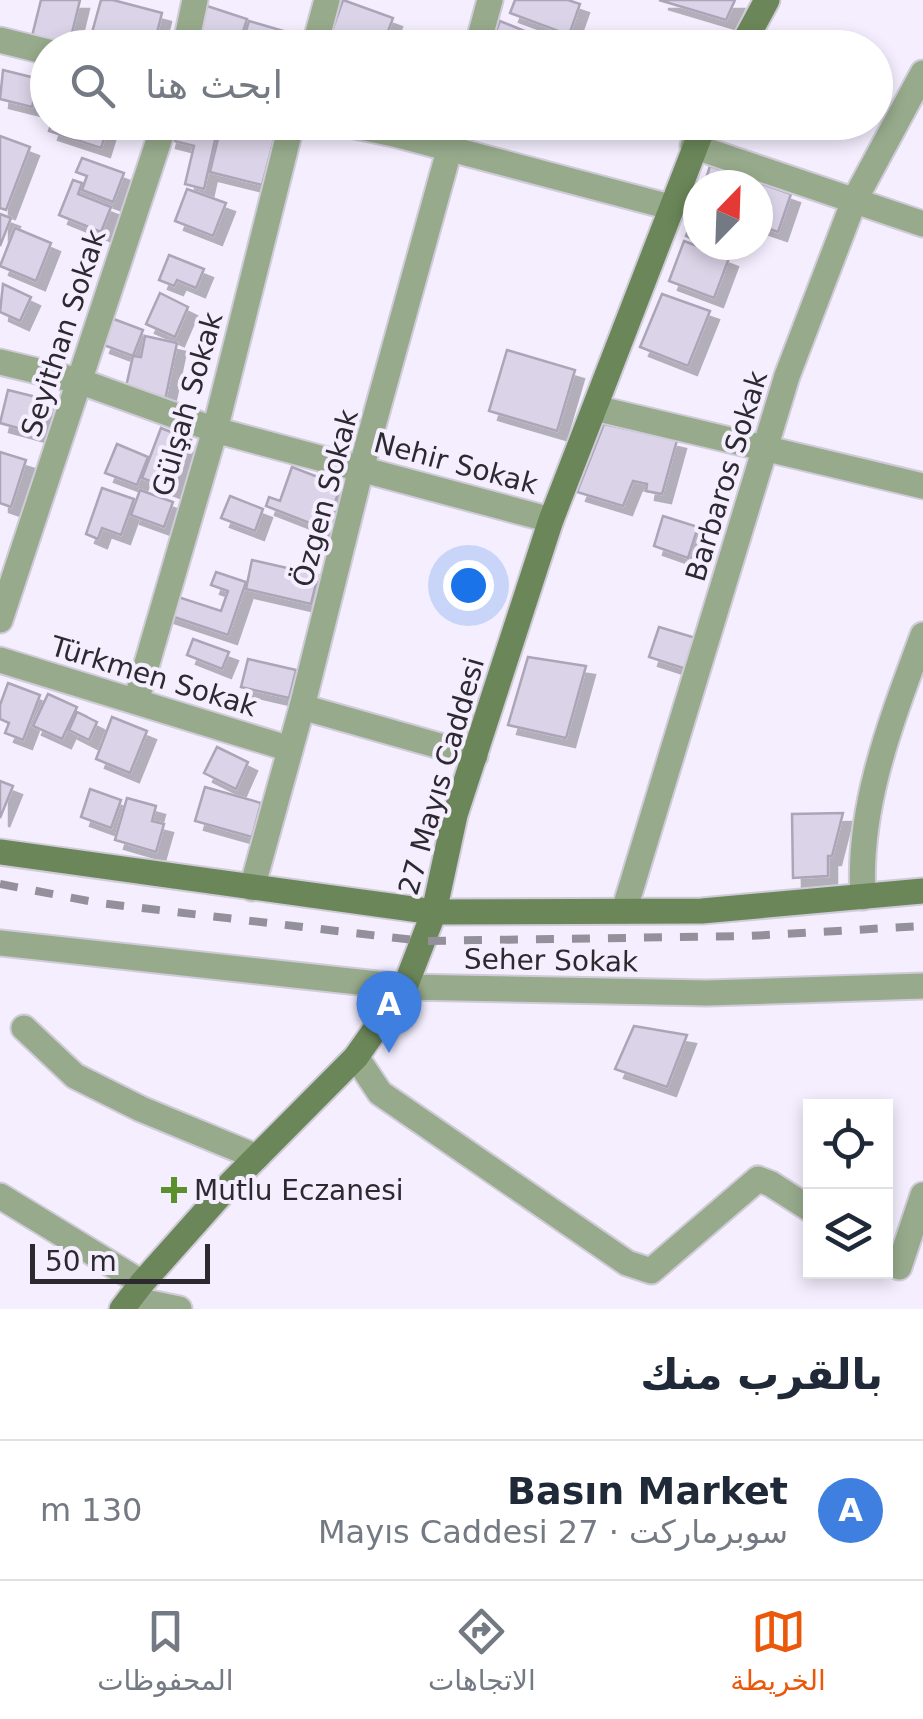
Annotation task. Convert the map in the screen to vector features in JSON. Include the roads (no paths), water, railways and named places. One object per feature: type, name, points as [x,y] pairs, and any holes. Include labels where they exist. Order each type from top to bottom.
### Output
[{"type":"street","points":[[189,30],[196,0]]},
{"type":"street","points":[[319,30],[327,0]]},
{"type":"street","points":[[482,30],[490,0]]},
{"type":"street","points":[[751,30],[767,0]]},
{"type":"street","points":[[0,40],[30,48]]},
{"type":"street","name":"Barbaros Sokak","points":[[893,129],[923,73]]},
{"type":"street","name":"Seyithan Sokak","points":[[0,620],[159,140]]},
{"type":"street","name":"Gülşah Sokak","points":[[136,701],[215,430],[288,140]]},
{"type":"street","points":[[412,140],[670,207]]},
{"type":"street","name":"Özgen Sokak","points":[[252,888],[361,469],[452,140]]},
{"type":"street","name":"27 Mayıs Caddesi","points":[[131,1297],[257,1157],[356,1056],[405,987],[434,912],[456,815],[551,520],[697,140]]},
{"type":"street","points":[[713,140],[854,201],[923,224]]},
{"type":"street","name":"Barbaros Sokak","points":[[624,912],[764,447],[854,201],[887,140]]},
{"type":"street","name":"Nehir Sokak","points":[[0,362],[79,381],[215,430],[551,520]]},
{"type":"street","points":[[595,408],[923,486]]},
{"type":"street","points":[[863,897],[861,859],[882,748],[923,635]]},
{"type":"street","name":"Türkmen Sokak","points":[[0,660],[290,749]]},
{"type":"street","points":[[302,707],[476,756]]},
{"type":"street","points":[[0,852],[434,912],[702,911],[923,892]]},
{"type":"street","name":"Seher Sokak","points":[[0,942],[405,987],[707,993],[923,986]]},
{"type":"street","points":[[24,1028],[74,1076],[141,1109],[257,1157]]},
{"type":"street","points":[[356,1056],[380,1093],[627,1262],[651,1271],[758,1180],[803,1205]]},
{"type":"street","points":[[902,1267],[923,1195]]},
{"type":"street","points":[[0,1196],[131,1297],[179,1309]]},
{"type":"railway","points":[[0,884],[99,903],[422,941],[749,936],[923,926]]},
{"type":"place","name":"Basın Market","points":[[389,1053]]},
{"type":"place","name":"Mutlu Eczanesi","points":[[174,1190]]}]
